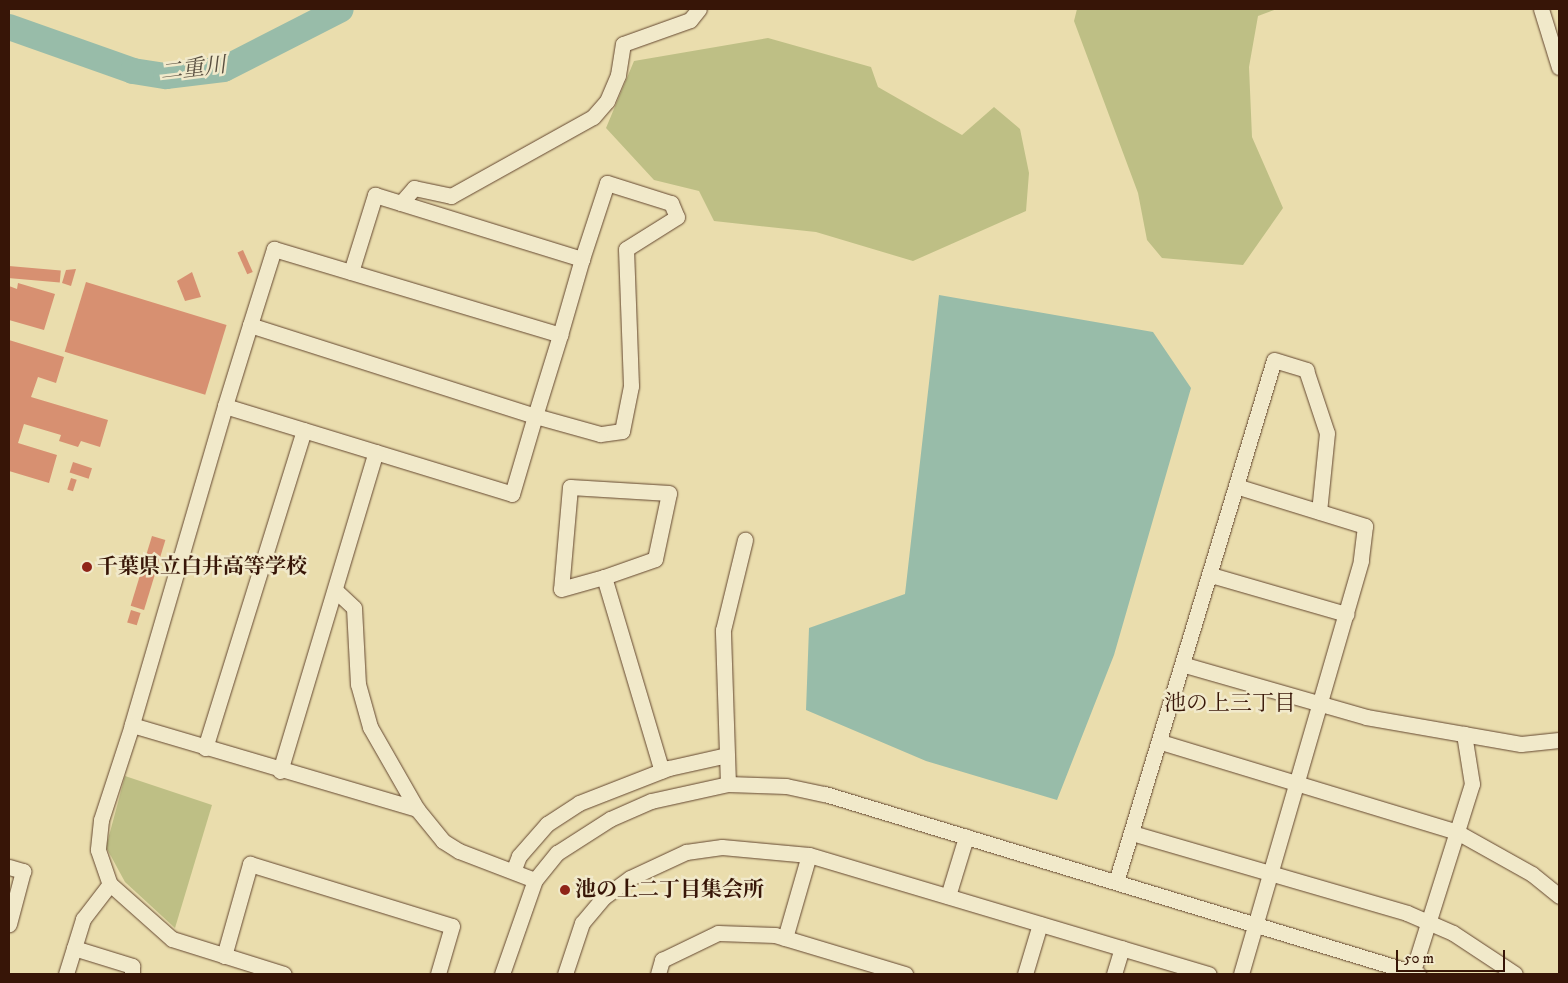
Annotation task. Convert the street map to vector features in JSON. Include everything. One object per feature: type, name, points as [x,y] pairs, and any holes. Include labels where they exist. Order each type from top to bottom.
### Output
[{"type":"street","points":[[401,203],[414,188],[451,196],[593,117],[607,101],[618,75],[623,44],[690,20],[699,9]]},
{"type":"street","points":[[1541,9],[1559,67]]},
{"type":"street","points":[[225,406],[512,494],[535,416],[560,335],[582,259],[607,183],[671,203],[678,217],[626,248],[632,386],[622,431],[600,434],[535,416],[250,326]]},
{"type":"street","points":[[351,272],[375,195],[582,259]]},
{"type":"street","points":[[283,974],[172,939],[110,884],[100,864],[98,836],[225,406],[274,248],[560,335]]},
{"type":"street","points":[[1116,882],[1239,487],[1274,360],[1306,370],[1327,433],[1319,512]]},
{"type":"street","points":[[205,748],[304,430]]},
{"type":"street","points":[[280,771],[376,452]]},
{"type":"street","points":[[570,487],[669,493],[655,559],[604,577],[561,589],[570,487]]},
{"type":"street","points":[[1239,487],[1365,526],[1361,561],[1321,704],[1240,974]]},
{"type":"street","points":[[728,784],[723,630],[745,540]]},
{"type":"street","points":[[1211,575],[1346,614]]},
{"type":"street","points":[[604,577],[662,771]]},
{"type":"street","points":[[334,590],[354,608],[358,684],[370,727],[386,762],[417,809],[443,841],[459,851],[514,869],[535,880]]},
{"type":"street","points":[[1185,665],[1321,704],[1464,734],[1521,744],[1559,742]]},
{"type":"street","points":[[132,725],[280,771],[417,809]]},
{"type":"street","points":[[502,974],[535,880],[556,853],[610,819],[651,801],[728,784],[786,786],[825,794],[1116,882],[1256,922],[1416,973],[1429,921],[1472,784],[1464,734]]},
{"type":"street","points":[[1161,742],[1298,782],[1457,832],[1532,874],[1559,896]]},
{"type":"street","points":[[514,869],[547,824],[579,803],[662,771],[727,756]]},
{"type":"street","points":[[1132,833],[1429,921],[1492,956],[1515,974]]},
{"type":"street","points":[[948,896],[966,837]]},
{"type":"street","points":[[565,974],[582,923],[604,896],[630,878],[686,852],[722,847],[809,855],[1209,974]]},
{"type":"street","points":[[784,938],[809,855]]},
{"type":"street","points":[[224,956],[250,864],[452,926],[438,974]]},
{"type":"street","points":[[9,866],[23,871],[9,924]]},
{"type":"street","points":[[66,974],[83,919],[110,884]]},
{"type":"street","points":[[1025,974],[1040,924]]},
{"type":"street","points":[[658,974],[662,960],[718,933],[784,938],[906,974]]},
{"type":"street","points":[[74,948],[132,966],[132,974]]},
{"type":"street","points":[[1114,974],[1122,948]]},
{"type":"green space","points":[[1077,9],[1277,9],[1258,16],[1249,67],[1252,137],[1283,208],[1243,265],[1162,258],[1147,240],[1138,193],[1074,21]]},
{"type":"green space","points":[[768,38],[871,67],[878,87],[962,135],[994,107],[1020,129],[1029,173],[1026,211],[913,261],[816,232],[714,221],[699,191],[654,180],[606,128],[634,61]]},
{"type":"green space","points":[[125,776],[212,805],[175,928],[125,882],[106,847]]},
{"type":"shaded area","points":[[939,295],[1153,332],[1191,388],[1114,655],[1057,800],[926,761],[806,710],[809,628],[905,594]]},
{"type":"building","points":[[243,250],[253,272],[247,274],[238,252]]},
{"type":"building","points":[[9,266],[61,271],[60,282],[9,278]]},
{"type":"building","points":[[76,269],[71,286],[62,283],[66,270]]},
{"type":"building","points":[[192,272],[201,297],[185,301],[177,281]]},
{"type":"building","points":[[86,282],[227,325],[205,395],[65,352]]},
{"type":"building","points":[[18,283],[55,294],[44,330],[9,320],[9,286],[17,289]]},
{"type":"building","points":[[9,340],[64,357],[56,383],[38,377],[31,397],[108,420],[100,447],[81,441],[78,447],[59,441],[61,435],[24,424],[18,443],[57,455],[49,483],[9,471]]},
{"type":"building","points":[[73,462],[92,468],[89,479],[70,472]]},
{"type":"building","points":[[71,478],[77,480],[73,491],[67,489]]},
{"type":"building","points":[[152,536],[165,540],[144,610],[131,606]]},
{"type":"building","points":[[131,610],[141,613],[137,625],[127,622]]},
{"type":"waterway","name":"二重川","points":[[9,27],[133,71],[166,76],[224,69],[341,9]]},
{"type":"place","name":"千葉県立白井高等学校","points":[[87,567]]},
{"type":"place","name":"池の上二丁目集会所","points":[[565,890]]},
{"type":"district","name":"池の上三丁目","points":[[1230,704]]}]
